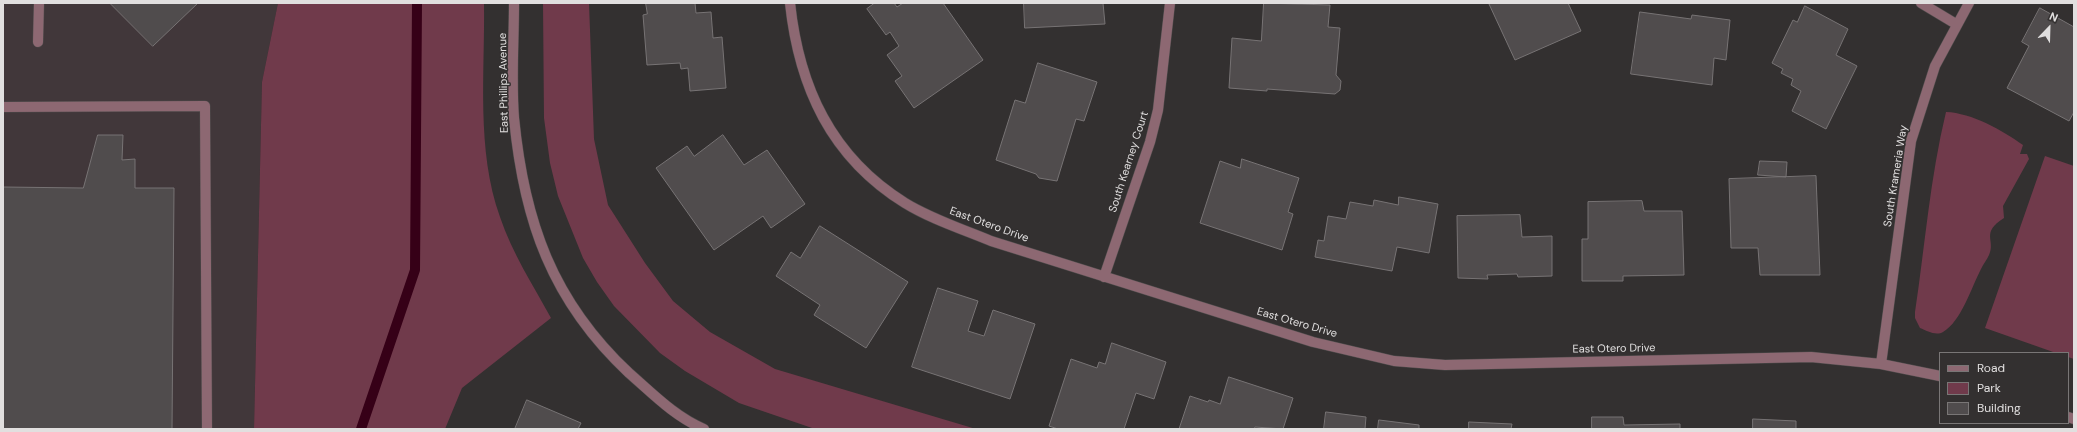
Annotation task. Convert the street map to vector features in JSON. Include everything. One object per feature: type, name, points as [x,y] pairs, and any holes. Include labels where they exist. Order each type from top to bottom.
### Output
[{"type":"street","points":[[38,42],[40,3]]},
{"type":"street","name":"East Phillips Avenue","points":[[514,3],[514,117],[524,190],[545,256],[569,303],[606,351],[661,402],[701,428]]},
{"type":"street","name":"East Otero Drive","points":[[790,3],[792,25],[802,71],[819,112],[838,142],[864,172],[906,203],[949,224],[990,240],[1104,277],[1313,342],[1394,361],[1445,365],[1811,357],[1881,364],[1939,376]]},
{"type":"street","name":"South Kearney Court","points":[[1104,277],[1150,142],[1158,110],[1170,3]]},
{"type":"street","points":[[1921,3],[1956,24]]},
{"type":"street","name":"South Krameria Way","points":[[1881,364],[1911,141],[1935,66],[1956,24],[1969,3]]},
{"type":"street","points":[[3,107],[205,106],[208,429]]},
{"type":"shaded area","points":[[3,3],[278,3],[262,82],[254,429],[3,429]]},
{"type":"green space","points":[[278,3],[484,3],[483,111],[492,191],[510,243],[551,318],[462,388],[445,429],[254,429],[262,82]]},
{"type":"green space","points":[[543,3],[589,3],[594,139],[608,205],[645,263],[673,301],[710,332],[775,369],[976,429],[815,429],[739,403],[685,371],[660,353],[614,306],[597,282],[583,258],[558,196],[550,163],[544,118]]},
{"type":"green space","points":[[1946,112],[1966,115],[1996,128],[2023,145],[2020,154],[2027,154],[2029,159],[2003,206],[2004,218],[1997,223],[1991,232],[1991,250],[1961,312],[1943,332],[1932,333],[1920,328],[1915,318],[1915,312],[1932,187],[1940,137]]},
{"type":"green space","points":[[2045,156],[2074,166],[2074,359],[2069,357],[2069,352],[2053,352],[1985,328]]},
{"type":"building","points":[[110,3],[198,3],[153,46]]},
{"type":"building","points":[[646,3],[695,3],[696,13],[711,12],[713,38],[722,37],[726,88],[690,91],[688,68],[681,69],[680,63],[647,65],[643,15],[647,14]]},
{"type":"building","points":[[875,3],[894,3],[897,7],[903,3],[943,3],[983,60],[914,108],[895,81],[902,76],[887,55],[899,46],[890,32],[886,35],[867,9]]},
{"type":"building","points":[[1024,3],[1103,3],[1105,24],[1025,28]]},
{"type":"building","points":[[1264,3],[1330,5],[1328,27],[1340,28],[1336,75],[1341,81],[1340,90],[1335,94],[1229,88],[1232,38],[1261,41]]},
{"type":"building","points":[[1568,3],[1581,31],[1515,60],[1489,4]]},
{"type":"building","points":[[1805,6],[1848,29],[1836,55],[1857,66],[1826,129],[1792,111],[1801,91],[1791,85],[1793,79],[1781,73],[1783,69],[1772,63],[1793,20],[1797,22]]},
{"type":"building","points":[[2040,8],[2074,27],[2074,112],[2069,121],[2007,88],[2029,46],[2022,42]]},
{"type":"building","points":[[1640,12],[1691,19],[1692,15],[1730,20],[1726,60],[1714,58],[1712,85],[1631,74]]},
{"type":"building","points":[[1038,63],[1097,82],[1084,121],[1076,119],[1057,181],[1039,178],[1036,174],[996,160],[1015,100],[1025,103]]},
{"type":"building","points":[[98,135],[123,135],[122,160],[135,159],[135,188],[174,188],[172,429],[3,429],[3,187],[83,188]]},
{"type":"building","points":[[723,135],[744,165],[767,150],[805,204],[771,228],[763,216],[714,250],[656,168],[687,146],[694,156]]},
{"type":"building","points":[[1242,159],[1299,178],[1288,212],[1293,214],[1282,250],[1200,223],[1220,161],[1240,168]]},
{"type":"building","points":[[1760,161],[1787,162],[1786,177],[1758,175]]},
{"type":"building","points":[[1816,176],[1820,275],[1760,275],[1758,248],[1731,248],[1729,179]]},
{"type":"building","points":[[1399,197],[1438,204],[1429,253],[1397,247],[1392,271],[1315,257],[1318,240],[1324,241],[1328,216],[1346,219],[1350,202],[1373,206],[1374,200],[1398,205]]},
{"type":"building","points":[[1642,201],[1644,211],[1682,211],[1684,275],[1623,276],[1623,281],[1582,281],[1582,239],[1588,239],[1588,202]]},
{"type":"building","points":[[1520,215],[1522,237],[1552,236],[1552,276],[1518,277],[1517,274],[1487,275],[1488,279],[1458,278],[1457,216]]},
{"type":"building","points":[[820,226],[908,282],[866,348],[814,315],[820,305],[776,276],[791,252],[800,258]]},
{"type":"building","points":[[938,288],[978,301],[968,331],[984,336],[993,310],[1035,324],[1010,399],[912,367]]},
{"type":"building","points":[[1112,343],[1166,362],[1154,399],[1136,393],[1124,429],[1058,429],[1049,426],[1071,359],[1097,368],[1099,362],[1105,364]]},
{"type":"building","points":[[1229,377],[1293,398],[1283,429],[1255,427],[1254,429],[1179,429],[1190,396],[1220,404]]},
{"type":"building","points":[[527,400],[581,423],[578,429],[515,429]]},
{"type":"building","points":[[1326,412],[1366,417],[1365,429],[1324,429]]},
{"type":"building","points":[[1592,417],[1623,417],[1624,425],[1680,424],[1680,429],[1592,429]]},
{"type":"building","points":[[1753,419],[1796,421],[1796,429],[1753,429]]},
{"type":"building","points":[[1379,420],[1419,425],[1419,429],[1378,429]]},
{"type":"building","points":[[1469,422],[1512,424],[1511,429],[1469,429]]},
{"type":"waterway","points":[[361,429],[415,270],[417,3]]}]
